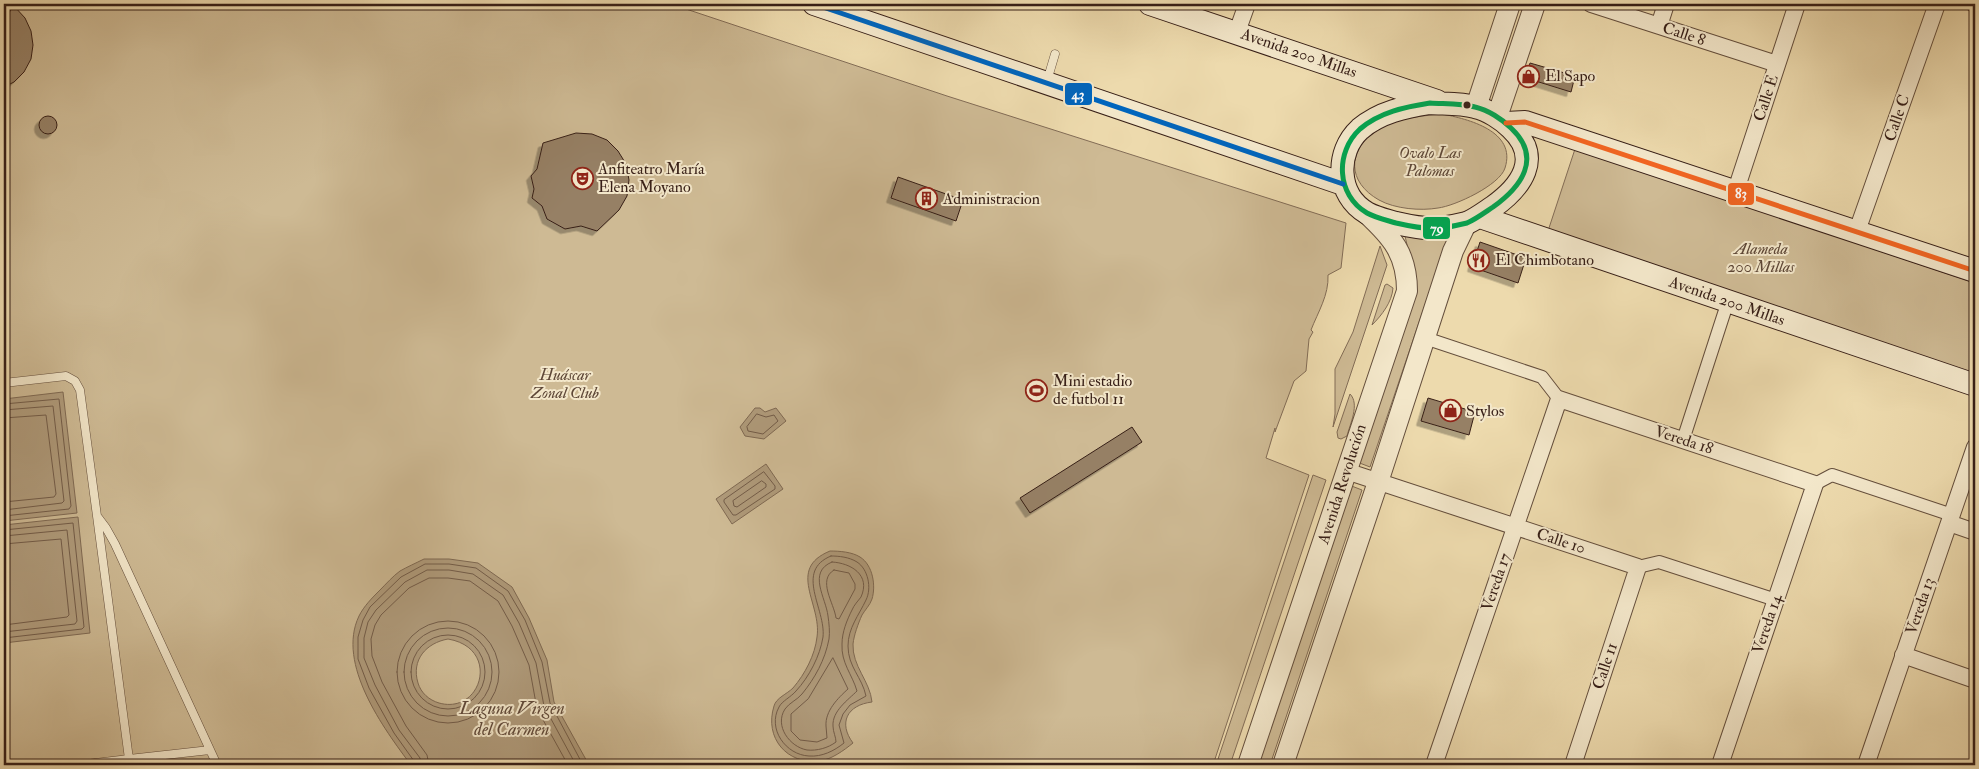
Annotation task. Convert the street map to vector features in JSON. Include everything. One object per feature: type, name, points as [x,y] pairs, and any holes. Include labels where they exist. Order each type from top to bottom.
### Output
[{"type":"main road","points":[[814,4],[1343,184]]},
{"type":"main road","name":"Avenida 200 Millas","points":[[1150,4],[1447,104]]},
{"type":"main road","points":[[1430,103],[1476,107],[1501,120],[1519,135],[1526,150],[1527,167],[1521,181],[1507,196],[1473,220],[1439,228],[1407,226],[1380,219],[1366,213],[1352,199],[1343,184],[1342,161],[1352,138],[1361,129],[1398,108],[1430,103]]},
{"type":"main road","points":[[1501,120],[1525,122],[1734,193],[1975,268]]},
{"type":"main road","name":"Avenida 200 Millas","points":[[1473,220],[1728,301],[1975,385]]},
{"type":"street","points":[[1237,32],[1247,4]]},
{"type":"street","points":[[1476,107],[1510,4]]},
{"type":"street","points":[[1501,120],[1535,4]]},
{"type":"street","name":"Calle 8","points":[[1591,4],[1777,64]]},
{"type":"street","points":[[1659,26],[1666,4]]},
{"type":"street","name":"Calle E","points":[[1734,193],[1797,4]]},
{"type":"street","name":"Calle C","points":[[1857,231],[1937,4]]},
{"type":"street","name":"Avenida Revolución","points":[[1248,765],[1407,291],[1407,276],[1402,256],[1394,241],[1366,213]]},
{"type":"street","name":"Avenida Revolución","points":[[1283,765],[1453,251],[1473,220]]},
{"type":"street","points":[[1682,440],[1728,301]]},
{"type":"street","points":[[1425,338],[1542,377],[1558,399]]},
{"type":"street","name":"Vereda 18","points":[[1558,399],[1815,484]]},
{"type":"street","name":"Vereda 17","points":[[1434,765],[1558,399]]},
{"type":"street","name":"Vereda 13","points":[[1866,765],[1975,447]]},
{"type":"street","name":"Calle 10","points":[[1346,472],[1638,567],[1659,562],[1776,600]]},
{"type":"street","points":[[1815,484],[1832,475],[1950,519],[1975,532]]},
{"type":"street","name":"Vereda 14","points":[[1720,765],[1815,484]]},
{"type":"street","name":"Calle 11","points":[[1573,765],[1638,567]]},
{"type":"street","points":[[1904,656],[1975,680]]},
{"type":"lane","points":[[1047,83],[1055,54]]},
{"type":"lane","points":[[4,383],[66,376],[75,381],[80,390],[129,759]]},
{"type":"lane","points":[[97,516],[115,544],[217,765]]},
{"type":"lane","points":[[78,765],[210,750]]},
{"type":"green space","name":"Huáscar Zonal Club","points":[[4,4],[671,4],[947,96],[1346,223],[1341,268],[1328,275],[1327,290],[1311,330],[1313,332],[1309,339],[1306,371],[1294,381],[1275,432],[1275,428],[1266,458],[1309,475],[1213,765],[4,765]]},
{"type":"green space","name":"Ovalo Las Palomas","points":[[1442,114],[1477,124],[1497,136],[1504,145],[1507,155],[1505,168],[1501,175],[1476,194],[1438,208],[1416,209],[1400,207],[1385,203],[1368,193],[1356,176],[1355,166],[1356,157],[1366,139],[1391,123],[1408,118]]},
{"type":"green space","name":"Alameda 200 Millas","points":[[1575,149],[1975,283],[1975,377],[1547,234]]},
{"type":"green space","points":[[1405,236],[1448,237],[1370,467],[1357,462],[1411,262]]},
{"type":"green space","points":[[1380,246],[1387,265],[1333,427],[1335,414],[1335,369],[1353,332]]},
{"type":"green space","points":[[1387,284],[1393,288],[1391,298],[1383,313],[1372,325],[1385,285]]},
{"type":"green space","points":[[1350,394],[1354,403],[1353,414],[1347,436],[1341,439],[1338,438],[1337,432]]},
{"type":"green space","points":[[1313,475],[1326,480],[1230,765],[1216,765]]},
{"type":"green space","points":[[1349,485],[1362,490],[1270,765],[1255,765]]},
{"type":"water","points":[[63,392],[77,513],[4,521],[4,399]]},
{"type":"water","points":[[755,408],[760,408],[765,412],[776,408],[786,421],[764,439],[745,436],[740,427]]},
{"type":"water","points":[[766,464],[783,489],[732,524],[716,499]]},
{"type":"water","points":[[78,517],[90,633],[4,643],[4,525]]},
{"type":"water","points":[[830,551],[846,552],[860,557],[871,570],[874,588],[872,599],[862,615],[855,633],[853,652],[871,694],[872,702],[856,707],[848,716],[846,729],[853,743],[829,758],[820,761],[808,761],[797,759],[781,747],[775,739],[772,729],[772,718],[775,703],[797,683],[809,664],[814,651],[817,625],[808,577],[810,567],[817,559]]},
{"type":"water","name":"Laguna Virgen del Carmen","points":[[424,559],[449,559],[478,563],[512,587],[529,618],[547,660],[554,702],[589,765],[411,765],[388,733],[366,695],[358,675],[354,654],[354,635],[359,616],[371,599],[397,573]],"holes":[[[448,639],[465,645],[475,654],[480,666],[480,679],[475,690],[466,699],[454,704],[439,703],[426,696],[419,687],[416,675],[422,654],[433,644]]]},
{"type":"building","points":[[14,6],[25,18],[31,31],[33,45],[31,59],[24,72],[14,82],[4,87],[4,19]]},
{"type":"building","points":[[1530,63],[1575,76],[1571,92],[1526,78]]},
{"type":"building","points":[[48,116],[54,119],[57,125],[54,131],[48,134],[42,131],[39,125],[42,119]]},
{"type":"building","points":[[576,133],[592,134],[607,140],[618,151],[626,164],[629,180],[627,196],[619,210],[597,231],[581,226],[565,229],[547,219],[542,206],[532,198],[534,189],[531,176],[537,169],[543,143]]},
{"type":"building","name":"Administracion","points":[[898,177],[963,200],[956,221],[891,198]]},
{"type":"building","points":[[1480,242],[1526,258],[1518,283],[1472,267]]},
{"type":"building","points":[[1428,398],[1475,412],[1469,435],[1421,421]]},
{"type":"building","points":[[1132,427],[1142,442],[1030,513],[1020,498]]},
{"type":"transit line","name":"43","points":[[814,4],[1343,184]]},
{"type":"transit line","name":"79","points":[[1430,103],[1458,104],[1480,108],[1499,118],[1511,128],[1521,139],[1526,150],[1527,161],[1519,181],[1503,199],[1480,216],[1467,223],[1444,228],[1418,227],[1396,223],[1367,213],[1349,196],[1342,173],[1346,149],[1352,138],[1360,129],[1384,114],[1430,103]]},
{"type":"transit line","name":"83","points":[[1506,123],[1525,122],[1975,271]]},
{"type":"place","name":"El Sapo","points":[[1529,76]]},
{"type":"place","name":"Anfiteatro María Elena Moyano","points":[[582,178]]},
{"type":"place","name":"Administracion","points":[[927,199]]},
{"type":"place","name":"El Chimbotano","points":[[1479,260]]},
{"type":"place","name":"Mini estadio de futbol 11","points":[[1037,390]]},
{"type":"place","name":"Stylos","points":[[1450,411]]}]
